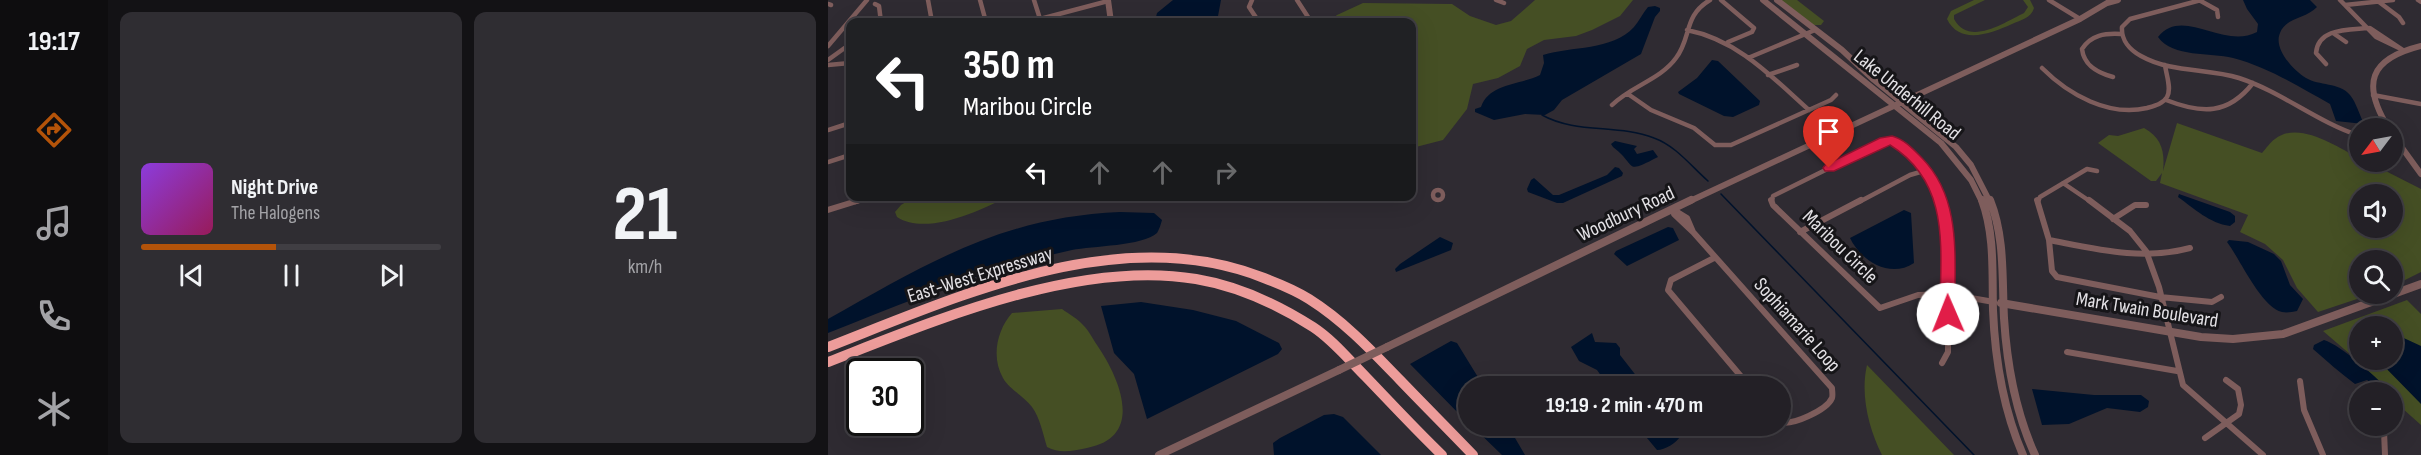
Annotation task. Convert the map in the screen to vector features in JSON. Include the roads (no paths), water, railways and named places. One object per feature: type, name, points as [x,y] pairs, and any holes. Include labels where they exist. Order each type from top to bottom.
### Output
[{"type":"highway","name":"East-West Expressway","points":[[828,347],[981,289],[1049,270],[1136,258],[1198,261],[1228,266],[1273,280],[1315,303],[1350,331],[1473,455]]},
{"type":"highway","name":"East-West Expressway","points":[[828,362],[975,306],[1046,286],[1128,276],[1198,280],[1231,287],[1261,298],[1289,311],[1315,328],[1338,348],[1442,455]]},
{"type":"street","points":[[852,18],[867,0]]},
{"type":"street","points":[[928,0],[931,18]]},
{"type":"street","points":[[980,0],[985,18]]},
{"type":"street","points":[[1034,0],[1040,18]]},
{"type":"street","points":[[1051,18],[1108,0],[1110,18]]},
{"type":"street","points":[[1252,0],[1249,8],[1256,18]]},
{"type":"street","points":[[1297,0],[1307,18]]},
{"type":"street","points":[[1496,0],[1504,3]]},
{"type":"street","points":[[1612,105],[1653,79],[1670,65],[1682,48],[1692,13],[1710,0]]},
{"type":"street","points":[[1721,0],[1754,28],[1752,32],[1728,42]]},
{"type":"street","name":"Lake Underhill Road","points":[[1763,0],[1961,152],[1985,185],[1996,212],[2000,236],[2010,382],[2019,415],[2035,455]]},
{"type":"street","name":"Lake Underhill Road","points":[[1777,0],[1815,30],[1947,147],[1976,185],[1990,228],[2000,383],[2008,416],[2023,455]]},
{"type":"street","points":[[2049,0],[2080,19]]},
{"type":"street","name":"Woodbury Road","points":[[1159,455],[1896,103],[2080,19],[2107,1],[2118,0]]},
{"type":"street","points":[[2218,17],[2217,10],[2200,0],[2138,16],[2125,23],[2121,34],[2124,41],[2134,51],[2164,66],[2225,75],[2253,83],[2325,124],[2349,133]]},
{"type":"street","points":[[2340,0],[2380,39],[2403,50]]},
{"type":"street","points":[[2345,5],[2393,0]]},
{"type":"street","points":[[2379,2],[2399,17],[2403,23]]},
{"type":"street","points":[[875,4],[879,6],[880,18]]},
{"type":"street","points":[[828,46],[846,26]]},
{"type":"street","points":[[2326,64],[2318,57],[2315,47],[2320,39],[2333,33],[2368,28]]},
{"type":"street","points":[[1687,30],[1709,34],[1728,42],[1809,110]]},
{"type":"street","points":[[1748,58],[1815,30]]},
{"type":"street","points":[[2333,33],[2346,42]]},
{"type":"street","points":[[2113,77],[2101,74],[2089,65],[2082,49],[2086,42],[2102,34],[2121,34]]},
{"type":"street","points":[[2383,118],[2371,94],[2371,78],[2375,69],[2387,58],[2403,50],[2421,46]]},
{"type":"street","points":[[828,60],[846,47]]},
{"type":"street","points":[[828,65],[846,63]]},
{"type":"street","points":[[1768,75],[1797,65]]},
{"type":"street","points":[[2042,68],[2087,100],[2106,108],[2136,111],[2166,100],[2169,92],[2164,66]]},
{"type":"street","points":[[2166,100],[2193,108],[2220,108],[2239,100],[2253,83]]},
{"type":"street","points":[[1628,94],[1648,108],[1690,126],[1712,143],[1722,147],[1831,100],[1836,95]]},
{"type":"street","points":[[2371,94],[2421,104]]},
{"type":"street","points":[[828,130],[846,124]]},
{"type":"street","name":"Maribou Circle","points":[[1948,294],[1946,215],[1940,194],[1927,170],[1900,143],[1889,140],[1774,195],[1771,200],[1800,232],[1880,308],[1918,295],[1948,294],[2005,304]]},
{"type":"street","points":[[2403,150],[2421,174]]},
{"type":"street","points":[[828,162],[846,156]]},
{"type":"street","points":[[2097,171],[2087,169],[2037,200],[2049,240],[2052,271],[2057,277],[2160,297],[2212,302],[2221,297]]},
{"type":"street","points":[[1800,232],[1910,175],[1927,170]]},
{"type":"street","points":[[2063,183],[2139,240],[2148,254],[2177,371],[2183,385],[2263,455]]},
{"type":"street","points":[[828,210],[857,201]]},
{"type":"street","points":[[2113,219],[2135,205],[2146,205]]},
{"type":"street","name":"Sophiamarie Loop","points":[[1674,210],[1674,214],[1693,232],[1832,388],[1833,396],[1830,401],[1791,424]]},
{"type":"street","points":[[2049,240],[2127,253],[2179,252],[2190,248]]},
{"type":"street","points":[[1714,258],[1671,280],[1668,290],[1741,376]]},
{"type":"street","name":"Mark Twain Boulevard","points":[[2005,304],[2169,332],[2233,339],[2283,334],[2421,284]]},
{"type":"street","points":[[1942,363],[1948,352],[1948,294]]},
{"type":"street","points":[[2067,352],[2177,371]]},
{"type":"street","points":[[2205,438],[2239,414],[2241,405],[2238,389],[2226,380]]},
{"type":"street","points":[[2300,381],[2307,420],[2323,455]]},
{"type":"street","points":[[2384,436],[2385,455]]},
{"type":"water","points":[[1173,0],[1221,0],[1218,16],[1214,18],[1157,18],[1157,13]]},
{"type":"water","points":[[2243,0],[2310,0],[2317,7],[2283,28],[2280,33],[2279,46],[2291,65],[2306,78],[2335,86],[2350,95],[2361,118],[2349,118],[2349,122],[2336,121],[2330,104],[2283,78],[2233,58],[2182,51],[2165,44],[2158,37],[2168,29],[2179,26],[2231,36],[2244,36],[2257,32],[2258,24]]},
{"type":"water","points":[[1648,7],[1660,8],[1660,11],[1655,17],[1641,54],[1562,100],[1554,110],[1545,115],[1525,114],[1494,120],[1475,112],[1475,109],[1481,107],[1491,93],[1498,89],[1540,75],[1544,63],[1543,55],[1591,47],[1614,40],[1625,35],[1634,27]]},
{"type":"water","points":[[1712,60],[1718,61],[1760,101],[1759,105],[1733,117],[1724,116],[1679,94],[1678,92],[1697,78]]},
{"type":"water","points":[[1615,141],[1637,146],[1634,149],[1637,154],[1653,150],[1658,157],[1640,166],[1632,166],[1613,147],[1611,144]]},
{"type":"water","points":[[1615,167],[1623,173],[1622,176],[1563,203],[1528,192],[1527,189],[1534,178],[1553,195],[1559,195],[1607,175]]},
{"type":"water","points":[[2179,194],[2230,212],[2235,216],[2235,222],[2230,226],[2209,219],[2178,197]]},
{"type":"water","points":[[1904,210],[1911,213],[1914,263],[1895,269],[1886,268],[1861,254],[1850,238]]},
{"type":"water","points":[[1120,212],[1154,213],[1162,220],[1157,233],[1141,241],[1072,250],[1010,266],[948,286],[828,333],[828,319],[899,279],[967,246],[1039,223]]},
{"type":"water","points":[[1668,227],[1673,228],[1679,240],[1627,266],[1614,254],[1616,251]]},
{"type":"water","points":[[1440,237],[1453,243],[1451,250],[1396,272],[1395,269],[1400,264]]},
{"type":"water","points":[[2229,240],[2248,242],[2274,254],[2281,261],[2290,285],[2303,299],[2297,311],[2282,312],[2266,301],[2227,242]]},
{"type":"water","points":[[1141,302],[1193,310],[1236,321],[1279,343],[1282,349],[1278,354],[1147,419],[1134,374],[1114,353],[1101,306]]},
{"type":"water","points":[[1592,333],[1595,342],[1616,343],[1620,348],[1620,355],[1636,376],[1601,376],[1597,370],[1579,361],[1571,347]]},
{"type":"water","points":[[2403,338],[2421,346],[2421,404],[2403,386],[2403,382],[2400,382],[2388,370],[2403,370]]},
{"type":"water","points":[[2324,340],[2331,343],[2349,354],[2349,370],[2368,370],[2380,382],[2367,380],[2352,382],[2313,349],[2314,345]]},
{"type":"water","points":[[1451,341],[1457,343],[1477,376],[1458,376],[1458,413],[1410,364]]},
{"type":"water","points":[[2032,389],[2094,395],[2141,395],[2149,401],[2148,407],[2140,412],[2107,408],[2069,424],[2042,425]]},
{"type":"water","points":[[1334,414],[1343,417],[1381,455],[1274,455],[1273,443],[1280,438],[1324,415]]},
{"type":"water","points":[[1482,436],[1514,436],[1525,455],[1502,455]]},
{"type":"water","points":[[1645,436],[1680,436],[1670,446],[1657,450]]},
{"type":"waterway","points":[[1542,115],[1569,125],[1626,131],[1654,138],[1676,151],[1708,181]]},
{"type":"waterway","points":[[1721,194],[1974,455]]}]
